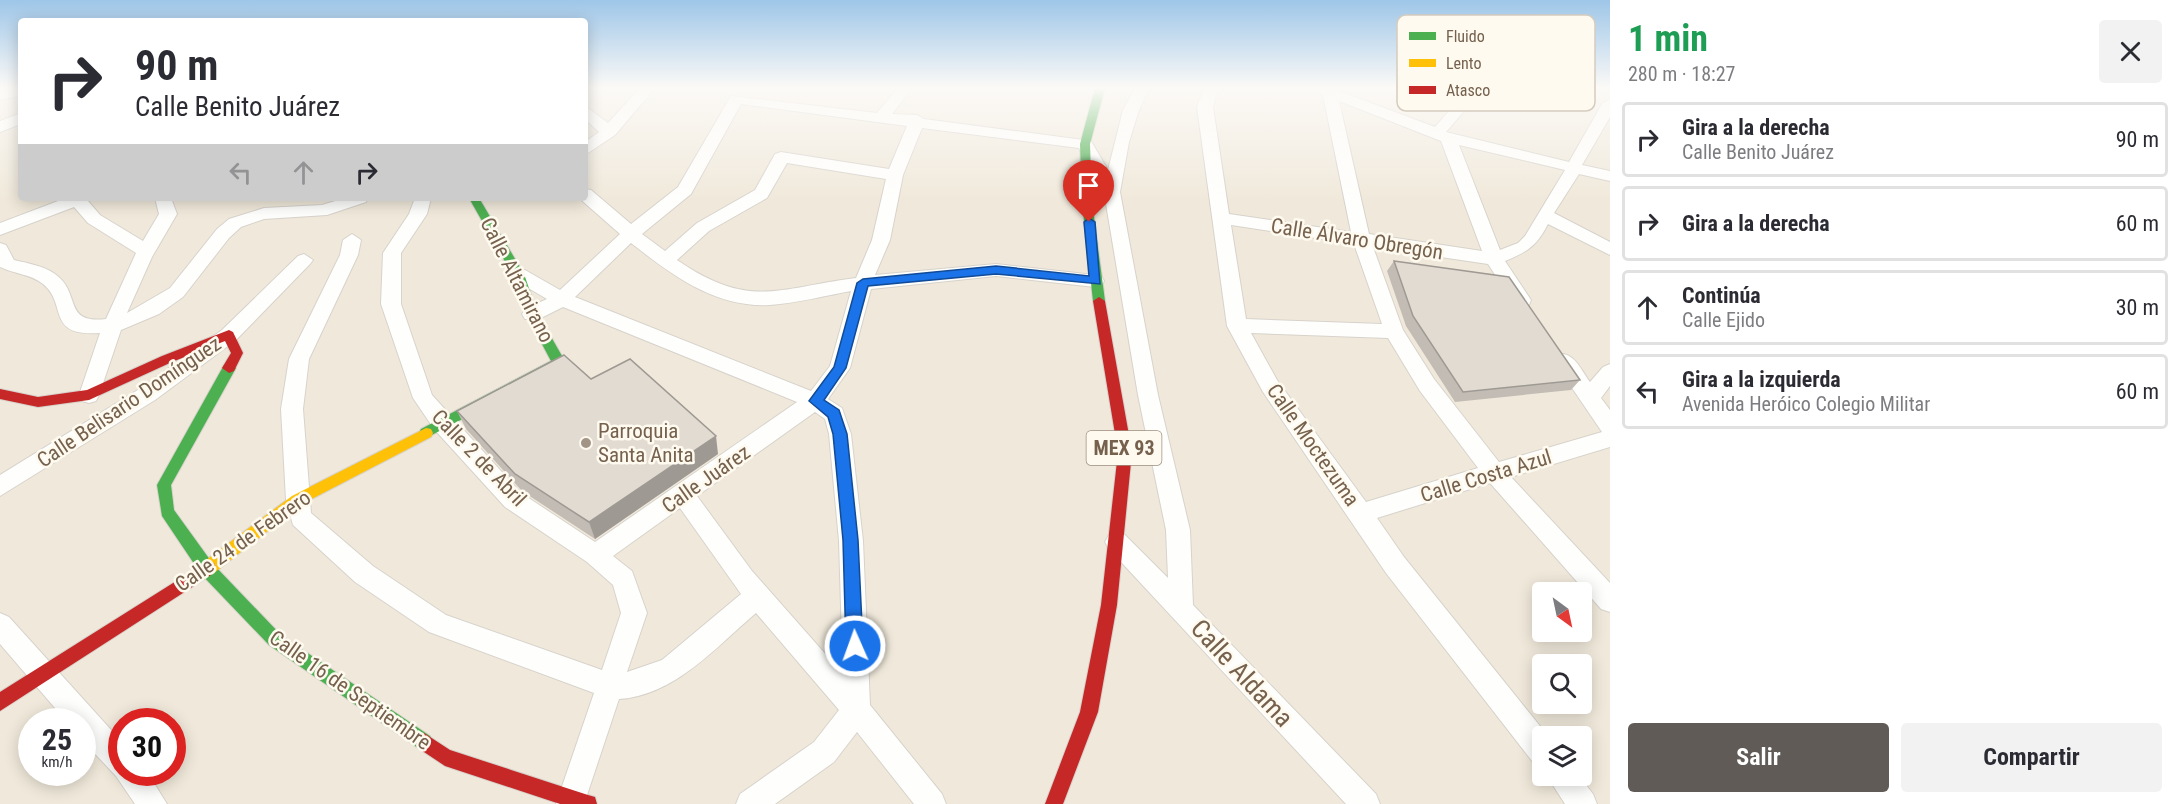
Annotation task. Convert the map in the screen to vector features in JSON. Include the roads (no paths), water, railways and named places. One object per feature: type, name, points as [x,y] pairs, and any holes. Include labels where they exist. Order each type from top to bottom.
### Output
[{"type":"street","points":[[602,126],[609,132]]},
{"type":"street","points":[[588,148],[615,126]]},
{"type":"street","points":[[532,314],[562,299],[630,234],[686,190],[721,126]]},
{"type":"street","name":"Calle Juárez","points":[[595,555],[684,496],[816,401],[840,368],[863,283],[881,240],[895,175],[915,126]]},
{"type":"street","points":[[956,126],[1085,144],[1112,192],[1148,395],[1178,530],[1181,609]]},
{"type":"street","name":"MEX 93","points":[[1054,804],[1089,712],[1117,542],[1125,452],[1095,281],[1085,144],[1090,126]]},
{"type":"street","points":[[1112,192],[1126,126]]},
{"type":"street","name":"Calle Moctezuma","points":[[1208,126],[1237,326],[1270,386],[1362,513],[1395,565],[1532,738]]},
{"type":"street","points":[[1337,126],[1361,239],[1394,331],[1427,386],[1495,474],[1610,601]]},
{"type":"street","points":[[1425,126],[1445,133],[1576,165],[1610,176]]},
{"type":"street","points":[[1445,133],[1450,126]]},
{"type":"street","points":[[1494,259],[1524,248],[1532,239],[1598,126]]},
{"type":"street","points":[[1445,133],[1494,259],[1532,315]]},
{"type":"street","points":[[667,259],[703,227],[761,194],[771,180],[781,157],[895,175]]},
{"type":"street","points":[[1576,165],[1610,169]]},
{"type":"street","points":[[588,197],[630,234],[667,259],[714,289],[738,297],[773,297],[863,283],[996,270],[1095,281]]},
{"type":"street","points":[[0,229],[73,201]]},
{"type":"street","points":[[80,201],[94,219],[145,250]]},
{"type":"street","points":[[89,395],[111,325],[145,250],[168,214],[164,201]]},
{"type":"street","points":[[0,249],[7,264],[48,276],[63,293],[68,317],[81,327],[111,325],[133,318],[167,300],[185,284],[232,224],[260,213],[316,211],[350,201]]},
{"type":"street","name":"Calle 2 de Abril","points":[[422,201],[418,214],[392,253],[391,304],[423,398],[442,423],[513,500],[595,555],[623,579],[634,613],[610,686],[577,803]]},
{"type":"street","name":"Calle Altamirano","points":[[481,201],[518,274],[532,314],[559,363]]},
{"type":"street","points":[[1544,215],[1610,249]]},
{"type":"street","name":"Calle Álvaro Obregón","points":[[1220,218],[1494,259]]},
{"type":"street","points":[[352,240],[349,255],[299,359],[292,409],[297,500],[301,518],[348,560],[364,574],[438,624],[610,686],[633,685],[671,669],[757,596]]},
{"type":"street","name":"Calle Belisario Domínguez","points":[[0,487],[148,394],[229,335],[304,260]]},
{"type":"street","points":[[518,274],[562,299],[816,401],[834,414],[840,434],[850,540],[857,710],[824,752],[750,804]]},
{"type":"street","points":[[1237,326],[1394,331]]},
{"type":"street","points":[[0,394],[38,402],[89,395],[166,359],[229,335]]},
{"type":"street","name":"Calle 16 de Septiembre","points":[[229,335],[237,354],[174,463],[164,485],[167,512],[207,569],[275,640],[445,757],[577,803]]},
{"type":"street","points":[[1551,343],[1603,414]]},
{"type":"street","name":"Calle 24 de Febrero","points":[[0,702],[207,569],[297,500],[559,363]]},
{"type":"street","points":[[1603,414],[1610,372]]},
{"type":"street","name":"Calle Costa Azul","points":[[1362,513],[1610,438]]},
{"type":"street","points":[[684,496],[702,525],[757,596],[857,710],[932,804]]},
{"type":"street","name":"Calle Aldama","points":[[1117,542],[1366,804]]},
{"type":"street","points":[[0,625],[44,672],[108,747]]},
{"type":"street","points":[[140,786],[153,804]]},
{"type":"street","points":[[1569,786],[1583,804]]},
{"type":"place","name":"Parroquia Santa Anita","points":[[586,443]]}]
